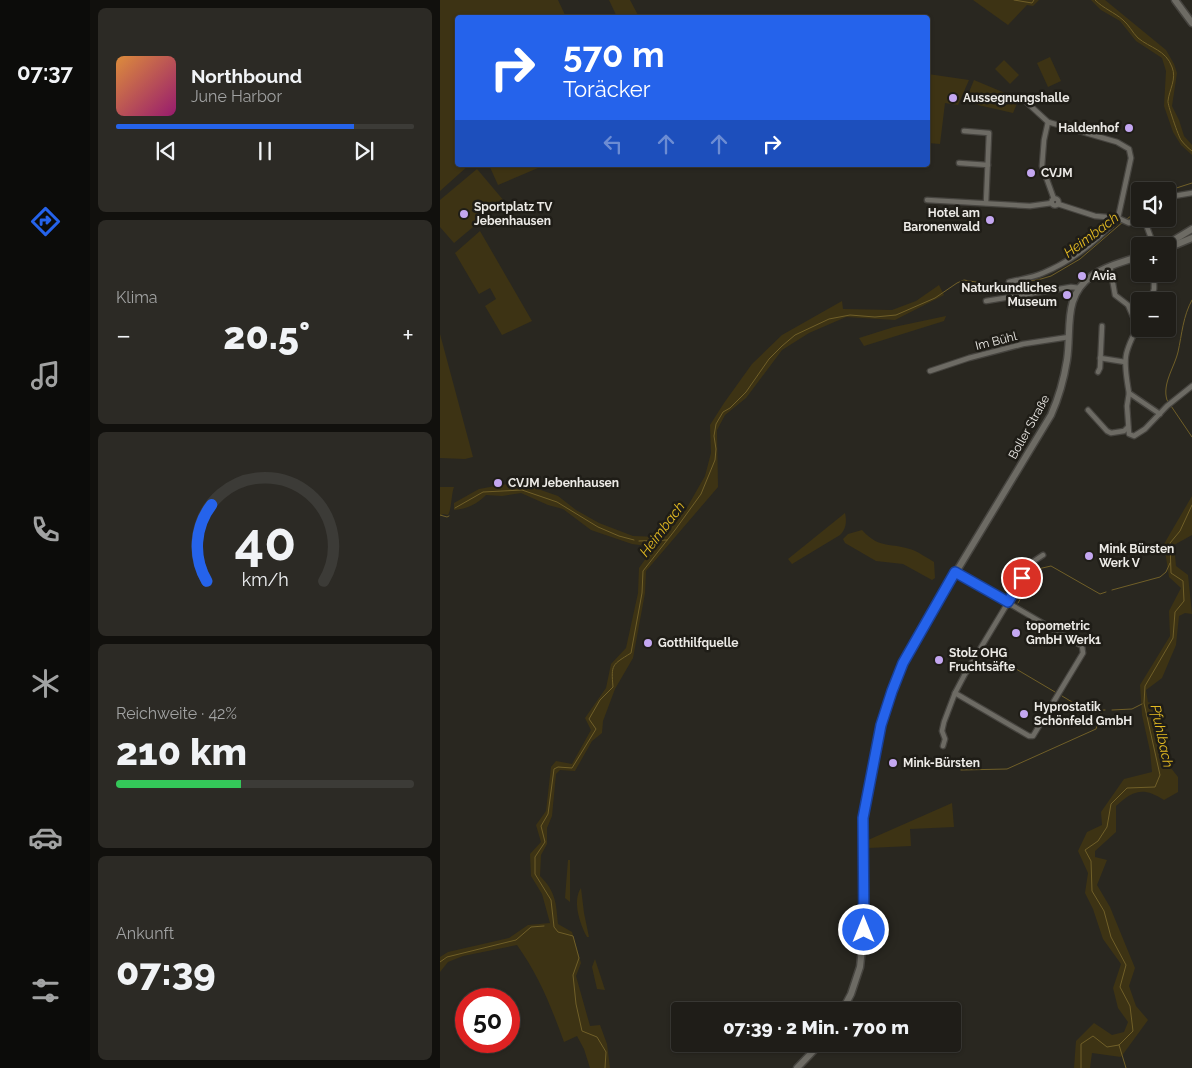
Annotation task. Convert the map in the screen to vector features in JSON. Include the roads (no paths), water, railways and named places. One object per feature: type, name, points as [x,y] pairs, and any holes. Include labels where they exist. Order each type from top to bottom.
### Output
[{"type":"main road","points":[[1175,0],[1192,22]]},
{"type":"main road","points":[[1176,239],[1192,230],[1192,236],[1176,244]]},
{"type":"main road","name":"Boller Straße","points":[[847,1002],[860,967],[864,930],[863,818],[881,725],[893,687],[903,663],[955,572],[1051,415],[1059,397],[1064,378],[1071,306],[1080,288],[1095,274],[1110,266],[1131,259]]},
{"type":"main road","points":[[796,1068],[812,1052]]},
{"type":"street","points":[[1009,282],[1043,273],[1070,259],[1087,248],[1119,219],[1131,158],[1129,149],[1116,142],[1048,122],[1023,99]]},
{"type":"street","points":[[1048,122],[1044,140],[1042,166],[1054,206],[1058,204],[1096,216],[1131,222]]},
{"type":"street","points":[[964,130],[989,132],[986,204]]},
{"type":"street","points":[[959,163],[988,165]]},
{"type":"street","points":[[1176,196],[1192,193]]},
{"type":"street","points":[[927,200],[1030,206],[1053,201]]},
{"type":"street","points":[[1110,266],[1115,295],[1128,305],[1131,312]]},
{"type":"street","points":[[986,301],[1071,287],[1080,288]]},
{"type":"street","points":[[1098,372],[1100,368],[1102,326]]},
{"type":"street","name":"Im Bühl","points":[[930,371],[969,358],[1024,344],[1063,336],[1069,337]]},
{"type":"street","points":[[1133,337],[1127,348],[1124,362],[1129,393],[1128,427],[1131,436],[1145,429],[1169,404],[1192,386]]},
{"type":"street","points":[[1100,358],[1124,362]]},
{"type":"street","points":[[1129,393],[1160,414]]},
{"type":"street","points":[[1088,410],[1111,433],[1124,431],[1128,427]]},
{"type":"street","points":[[943,746],[945,739],[942,731],[944,722],[955,694],[1030,566],[1042,555]]},
{"type":"street","points":[[955,572],[1082,646],[1083,653],[1033,736],[1029,736],[955,694]]},
{"type":"waterway","name":"Pfuhlbach","points":[[1014,0],[1032,3],[1034,0]]},
{"type":"waterway","name":"Pfuhlbach","points":[[1095,0],[1123,20],[1138,38],[1162,53],[1169,61],[1174,76],[1168,103],[1180,138],[1192,151]]},
{"type":"waterway","name":"Heimbach","points":[[1176,188],[1192,183]]},
{"type":"waterway","name":"Heimbach","points":[[1127,219],[1131,216]]},
{"type":"waterway","name":"Heimbach","points":[[605,1068],[606,1052],[597,1037],[582,1031],[576,1004],[573,975],[579,958],[573,936],[558,932],[554,927],[551,900],[535,874],[535,857],[545,842],[541,826],[548,814],[554,769],[558,767],[572,768],[596,729],[589,719],[600,700],[613,687],[612,674],[614,666],[631,653],[642,593],[643,571],[701,494],[715,460],[714,436],[716,424],[723,412],[730,408],[746,392],[769,359],[795,335],[829,319],[850,315],[875,317],[896,315],[935,298],[964,280],[999,286],[1051,276],[1080,259],[1124,221]]},
{"type":"waterway","name":"Pfuhlbach","points":[[1192,300],[1166,388],[1167,400],[1192,437]]},
{"type":"waterway","points":[[455,508],[483,492],[522,490],[557,502],[598,527],[634,540]]},
{"type":"waterway","name":"Pfuhlbach","points":[[1081,1068],[1081,1044],[1093,1036],[1107,1047],[1119,1045],[1133,1031],[1130,1006],[1120,987],[1126,965],[1111,937],[1104,911],[1092,891],[1091,861],[1085,850],[1098,841],[1107,827],[1111,804],[1127,788],[1155,787],[1160,775],[1144,703],[1145,686],[1173,638],[1175,612],[1184,601],[1183,581],[1171,573],[1170,543],[1180,531],[1192,505]]},
{"type":"waterway","points":[[440,515],[449,516]]},
{"type":"waterway","points":[[639,541],[667,540]]},
{"type":"waterway","points":[[1112,590],[1160,577],[1166,572],[1170,563]]},
{"type":"waterway","points":[[1018,603],[1038,569],[1051,566],[1100,594],[1106,592]]},
{"type":"waterway","points":[[989,653],[1055,692]]},
{"type":"waterway","points":[[1062,696],[1087,711],[1105,710]]},
{"type":"waterway","points":[[1112,710],[1132,709],[1142,704]]},
{"type":"waterway","points":[[961,770],[1007,769],[1096,729],[1102,710]]},
{"type":"waterway","points":[[440,962],[447,957],[516,940],[531,927],[544,926]]},
{"type":"waterway","points":[[1119,1045],[1126,1068]]},
{"type":"place","name":"Aussegnungshalle","points":[[953,98]]},
{"type":"place","name":"Haldenhof","points":[[1129,128]]},
{"type":"place","name":"CVJM","points":[[1031,173]]},
{"type":"place","name":"Sportplatz TV Jebenhausen","points":[[464,214]]},
{"type":"place","name":"Hotel am Baronenwald","points":[[990,220]]},
{"type":"place","name":"Avia","points":[[1082,276]]},
{"type":"place","name":"Naturkundliches Museum","points":[[1067,295]]},
{"type":"place","name":"CVJM Jebenhausen","points":[[498,483]]},
{"type":"place","name":"Mink Bürsten Werk V","points":[[1089,556]]},
{"type":"place","name":"topometric GmbH Werk1","points":[[1016,633]]},
{"type":"place","name":"Gotthilfquelle","points":[[648,643]]},
{"type":"place","name":"Stolz OHG Fruchtsäfte","points":[[939,660]]},
{"type":"place","name":"Hyprostatik Schönfeld GmbH","points":[[1024,714]]},
{"type":"place","name":"Mink-Bürsten","points":[[893,763]]}]
